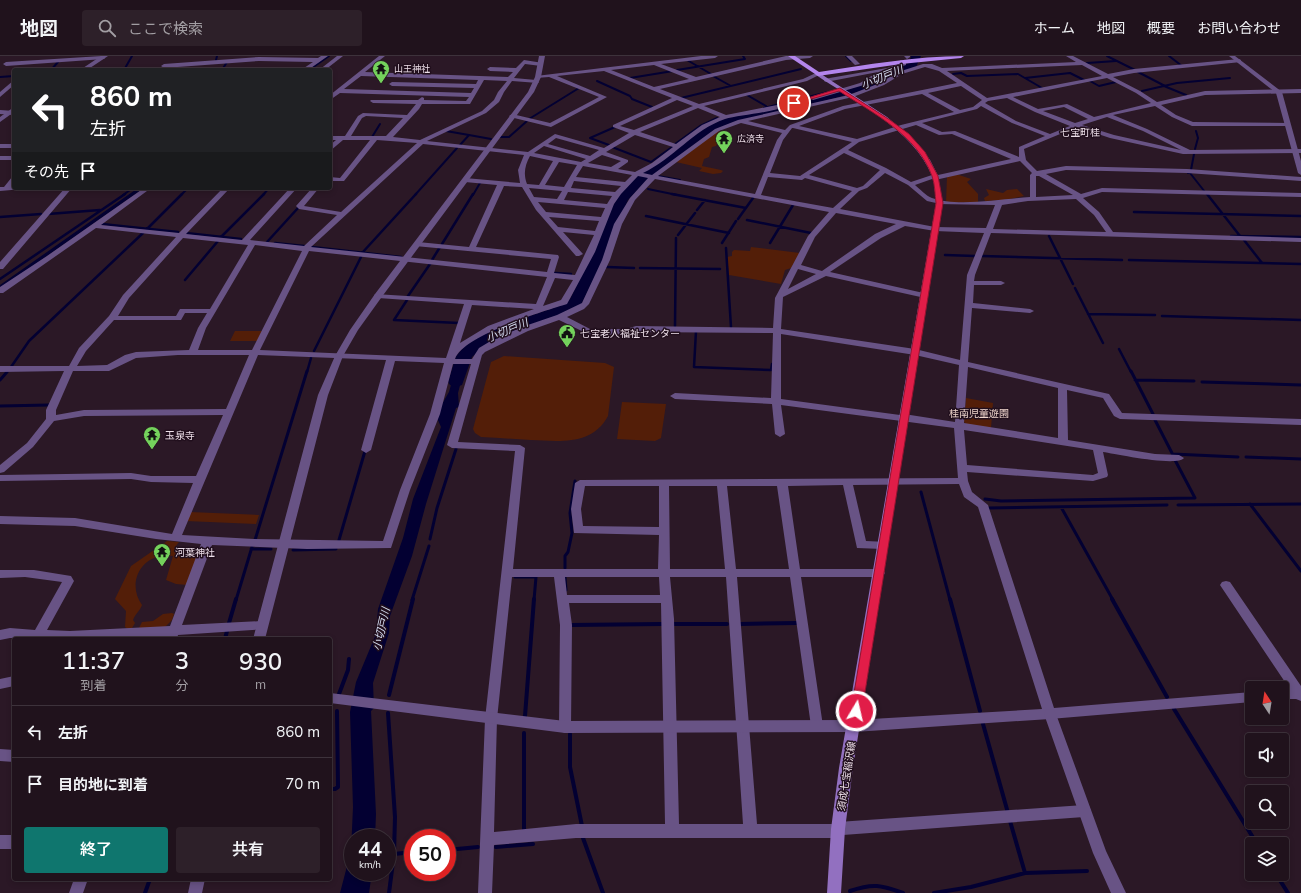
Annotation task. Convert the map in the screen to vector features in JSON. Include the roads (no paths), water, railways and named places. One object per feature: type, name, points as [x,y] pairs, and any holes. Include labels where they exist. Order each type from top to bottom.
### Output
[{"type":"main road","points":[[791,57],[816,73],[914,56]]},
{"type":"main road","points":[[858,66],[901,62],[908,58],[924,59],[961,56]]},
{"type":"main road","name":"須成七宝稲沢線","points":[[816,73],[898,128],[922,154],[935,177],[939,202],[925,296],[846,768],[838,830],[834,893]]},
{"type":"street","points":[[26,68],[36,56]]},
{"type":"street","points":[[307,68],[324,56]]},
{"type":"street","points":[[325,68],[340,56]]},
{"type":"street","points":[[332,96],[382,56]]},
{"type":"street","points":[[259,637],[323,395],[339,356],[354,330],[378,296],[531,92],[537,79],[542,56]]},
{"type":"street","points":[[360,74],[537,79],[549,75],[715,56]]},
{"type":"street","points":[[653,89],[791,57],[810,56]]},
{"type":"street","points":[[849,56],[866,73]]},
{"type":"street","points":[[1069,56],[1138,92],[1174,116],[1192,124],[1288,124]]},
{"type":"street","points":[[1232,56],[1279,92],[1288,124],[1298,150],[1301,173]]},
{"type":"street","points":[[6,64],[103,57]]},
{"type":"street","points":[[86,68],[103,57]]},
{"type":"street","points":[[164,66],[287,58],[319,60]]},
{"type":"street","points":[[939,61],[943,70]]},
{"type":"street","points":[[766,175],[802,178],[857,141],[898,128],[959,112],[984,102],[1134,71],[1239,61]]},
{"type":"street","points":[[175,538],[255,352],[307,248],[422,142],[484,112],[497,102],[498,96],[524,62],[541,64]]},
{"type":"street","points":[[826,80],[888,69],[904,64],[901,62]]},
{"type":"street","points":[[654,63],[695,79]]},
{"type":"street","points":[[943,70],[1083,63]]},
{"type":"street","points":[[451,359],[465,341],[541,308],[564,302],[591,252],[609,206],[616,194],[637,174],[704,126],[726,118],[882,84],[897,75],[925,65],[943,70],[963,84],[984,102],[1014,122],[1050,136]]},
{"type":"street","points":[[490,69],[517,70]]},
{"type":"street","points":[[604,69],[726,118]]},
{"type":"street","points":[[484,893],[491,718],[520,448],[452,445],[473,362],[482,350],[492,344],[525,329],[575,311],[585,304],[606,260],[618,224],[632,199],[652,177],[717,130],[740,121],[845,92],[888,69]]},
{"type":"street","points":[[559,202],[580,164],[635,132],[698,106],[802,80],[816,73]]},
{"type":"street","points":[[512,116],[551,124],[604,97],[549,75]]},
{"type":"street","points":[[388,138],[417,108],[436,77]]},
{"type":"street","points":[[373,101],[468,103],[482,78]]},
{"type":"street","points":[[0,95],[12,84]]},
{"type":"street","points":[[392,84],[478,86]]},
{"type":"street","points":[[757,196],[780,140],[792,126],[843,108],[963,84]]},
{"type":"street","points":[[338,91],[473,95]]},
{"type":"street","points":[[1020,158],[1021,148],[1106,114],[1205,93],[1301,91]]},
{"type":"street","points":[[924,93],[959,112]]},
{"type":"street","points":[[1009,97],[1037,111],[1076,126],[1189,162],[1301,179]]},
{"type":"street","points":[[676,98],[615,126],[677,146]]},
{"type":"street","points":[[1037,111],[1065,105],[1093,119]]},
{"type":"street","points":[[0,112],[12,111]]},
{"type":"street","points":[[0,120],[12,111]]},
{"type":"street","points":[[332,147],[344,138],[360,117],[366,114],[408,117]]},
{"type":"street","points":[[1106,114],[1184,148],[1189,162]]},
{"type":"street","points":[[740,121],[786,132]]},
{"type":"street","points":[[917,123],[941,134],[953,132],[987,147],[1020,158],[1038,174],[1078,197],[1093,208],[1101,217],[1111,235]]},
{"type":"street","points":[[792,126],[857,141]]},
{"type":"street","points":[[579,254],[556,229],[532,199],[522,181],[521,170],[528,154],[555,136],[602,151],[626,161],[612,170]]},
{"type":"street","points":[[332,138],[388,138],[528,154],[935,230],[1301,240]]},
{"type":"street","points":[[332,179],[342,180],[375,138]]},
{"type":"street","points":[[543,144],[590,158]]},
{"type":"street","points":[[0,146],[12,146]]},
{"type":"street","points":[[843,150],[884,169],[910,184],[929,200],[939,202],[999,203],[1033,199],[1078,197],[1102,190],[1301,195]]},
{"type":"street","points":[[1033,199],[1033,175],[1066,168],[1189,162],[1298,150]]},
{"type":"street","points":[[0,158],[12,158]]},
{"type":"street","points":[[910,184],[1020,158]]},
{"type":"street","points":[[541,187],[557,160]]},
{"type":"street","points":[[780,434],[776,401],[777,331],[780,296],[812,236],[826,218],[857,190],[865,187],[884,170]]},
{"type":"street","points":[[804,176],[857,190]]},
{"type":"street","points":[[572,179],[628,184]]},
{"type":"street","points":[[3,189],[12,180]]},
{"type":"street","points":[[465,180],[616,194]]},
{"type":"street","points":[[472,249],[501,184]]},
{"type":"street","points":[[0,267],[67,190]]},
{"type":"street","points":[[0,291],[50,258],[145,190]]},
{"type":"street","points":[[0,470],[30,445],[51,419],[51,410],[70,369],[86,345],[112,318],[126,297],[192,223],[226,190]]},
{"type":"street","points":[[244,242],[292,190]]},
{"type":"street","points":[[314,190],[300,206],[301,208],[343,214]]},
{"type":"street","points":[[532,199],[609,206]]},
{"type":"street","points":[[999,203],[971,275],[959,426],[963,481],[968,494],[983,505],[1050,714],[1100,853],[1119,893]]},
{"type":"street","points":[[544,214],[604,219]]},
{"type":"street","points":[[780,296],[823,273],[878,236],[902,224]]},
{"type":"street","points":[[94,226],[578,278]]},
{"type":"street","points":[[556,229],[598,233]]},
{"type":"street","points":[[192,353],[202,328],[253,243]]},
{"type":"street","points":[[418,244],[555,258],[541,308]]},
{"type":"street","points":[[797,266],[925,296]]},
{"type":"street","points":[[970,283],[1001,283]]},
{"type":"street","points":[[378,296],[541,308]]},
{"type":"street","points":[[0,520],[64,521],[100,525],[132,532],[175,538],[208,541],[283,545],[387,545],[405,490],[435,414],[468,302]]},
{"type":"street","points":[[968,305],[1030,311]]},
{"type":"street","points":[[112,318],[178,318],[182,311],[212,311]]},
{"type":"street","points":[[560,317],[588,331],[627,332],[636,329],[777,331],[915,352],[1106,396],[1110,399],[1114,413],[1120,416],[1301,422]]},
{"type":"street","points":[[0,369],[109,368],[128,357],[136,355],[255,352],[391,359],[451,359],[473,362]]},
{"type":"street","points":[[366,450],[391,359]]},
{"type":"street","points":[[1062,386],[1063,442]]},
{"type":"street","points":[[674,396],[776,401],[959,426],[1155,457],[1179,458]]},
{"type":"street","points":[[51,419],[84,413],[230,412]]},
{"type":"street","points":[[962,468],[1093,478],[1103,475],[1097,447]]},
{"type":"street","points":[[0,478],[131,476],[151,479],[201,480]]},
{"type":"street","points":[[847,481],[861,545],[883,545]]},
{"type":"street","points":[[664,531],[578,530],[576,509],[580,483],[963,481]]},
{"type":"street","points":[[722,482],[731,573],[751,832]]},
{"type":"street","points":[[782,482],[817,726]]},
{"type":"street","points":[[664,483],[664,573],[668,619],[672,832]]},
{"type":"street","points":[[173,634],[208,541]]},
{"type":"street","points":[[507,573],[879,574]]},
{"type":"street","points":[[0,574],[45,575],[67,579],[68,581],[39,634]]},
{"type":"street","points":[[559,574],[566,625],[565,727]]},
{"type":"street","points":[[1226,585],[1300,694]]},
{"type":"street","points":[[562,599],[666,599]]},
{"type":"street","points":[[0,635],[10,633],[70,636],[173,634],[262,626]]},
{"type":"street","points":[[0,684],[12,681]]},
{"type":"street","points":[[1289,694],[1300,694]]},
{"type":"street","points":[[332,698],[565,727],[670,727],[854,726],[1050,714],[1245,698]]},
{"type":"street","points":[[0,755],[12,756]]},
{"type":"street","points":[[487,839],[576,831],[751,832],[838,830],[1084,811]]},
{"type":"street","points":[[0,842],[12,842]]},
{"type":"street","points":[[76,893],[80,881]]},
{"type":"street","points":[[195,893],[198,881]]},
{"type":"water","points":[[135,190],[141,190],[0,289],[0,285]]},
{"type":"water","points":[[457,363],[466,363],[458,393],[459,407],[456,408],[426,504],[412,556],[390,616],[389,633],[373,683],[374,708],[371,711],[375,829],[352,829],[353,807],[350,712],[356,682],[376,634],[378,609],[403,538],[413,499],[441,427],[437,418],[442,404],[449,392]]},
{"type":"water","points":[[344,878],[344,881],[371,881],[369,893],[340,893]]},
{"type":"waterway","points":[[125,68],[132,56]]},
{"type":"waterway","points":[[216,60],[217,56]]},
{"type":"waterway","points":[[312,68],[329,56]]},
{"type":"waterway","points":[[698,67],[745,59],[743,56]]},
{"type":"waterway","points":[[846,56],[851,61]]},
{"type":"waterway","name":"小切戸川","points":[[456,382],[464,356],[470,349],[483,340],[526,322],[564,309],[576,302],[623,198],[643,177],[709,129],[727,121],[853,90],[874,83],[893,72],[913,65],[916,56]]},
{"type":"waterway","points":[[1107,56],[1135,70]]},
{"type":"waterway","points":[[1169,56],[1182,66]]},
{"type":"waterway","points":[[687,60],[698,67]]},
{"type":"waterway","points":[[1087,63],[1116,61]]},
{"type":"waterway","points":[[53,68],[58,62]]},
{"type":"waterway","points":[[223,68],[227,62]]},
{"type":"waterway","points":[[677,70],[698,67]]},
{"type":"waterway","points":[[698,67],[711,74]]},
{"type":"waterway","points":[[731,86],[801,69]]},
{"type":"waterway","points":[[630,78],[673,71]]},
{"type":"waterway","points":[[1138,72],[1165,86]]},
{"type":"waterway","points":[[953,74],[961,73],[967,76],[1018,74],[1042,88]]},
{"type":"waterway","points":[[1025,78],[1070,73],[1084,80]]},
{"type":"waterway","points":[[0,77],[12,76]]},
{"type":"waterway","points":[[713,76],[731,86]]},
{"type":"waterway","points":[[1165,86],[1177,83],[1230,78]]},
{"type":"waterway","points":[[597,81],[630,96],[632,99],[652,107]]},
{"type":"waterway","points":[[1090,81],[1099,86],[1116,82]]},
{"type":"waterway","points":[[681,98],[731,86]]},
{"type":"waterway","points":[[1164,86],[1186,95]]},
{"type":"waterway","points":[[1142,91],[1165,86]]},
{"type":"waterway","points":[[529,119],[579,88]]},
{"type":"waterway","points":[[764,108],[828,92]]},
{"type":"waterway","points":[[747,95],[766,106]]},
{"type":"waterway","points":[[675,144],[700,126],[717,118]]},
{"type":"waterway","points":[[500,137],[509,137],[527,121]]},
{"type":"waterway","points":[[370,137],[372,137],[380,124]]},
{"type":"waterway","points":[[609,145],[590,138],[615,127]]},
{"type":"waterway","points":[[446,131],[469,135]]},
{"type":"waterway","points":[[1195,149],[1198,138],[1196,131]]},
{"type":"waterway","points":[[460,145],[469,135]]},
{"type":"waterway","points":[[469,135],[491,139]]},
{"type":"waterway","points":[[612,147],[651,162],[672,147]]},
{"type":"waterway","points":[[415,195],[457,148]]},
{"type":"waterway","points":[[1191,170],[1194,154]]},
{"type":"waterway","points":[[1188,173],[1190,173],[1205,192]]},
{"type":"waterway","points":[[658,176],[680,180]]},
{"type":"waterway","points":[[473,195],[480,183]]},
{"type":"waterway","points":[[648,189],[674,194]]},
{"type":"waterway","points":[[123,195],[130,190]]},
{"type":"waterway","points":[[147,229],[186,190]]},
{"type":"waterway","points":[[263,195],[267,190]]},
{"type":"waterway","points":[[0,279],[125,194]]},
{"type":"waterway","points":[[362,253],[416,194]]},
{"type":"waterway","points":[[442,244],[473,194]]},
{"type":"waterway","points":[[674,194],[705,200]]},
{"type":"waterway","points":[[1207,194],[1223,214]]},
{"type":"waterway","points":[[221,237],[263,195]]},
{"type":"waterway","points":[[746,208],[753,198]]},
{"type":"waterway","points":[[697,210],[705,200]]},
{"type":"waterway","points":[[705,200],[746,208]]},
{"type":"waterway","points":[[780,227],[793,205]]},
{"type":"waterway","points":[[267,242],[298,208]]},
{"type":"waterway","points":[[738,219],[746,208]]},
{"type":"waterway","points":[[48,214],[100,210]]},
{"type":"waterway","points":[[1134,212],[1223,214]]},
{"type":"waterway","points":[[686,224],[695,213]]},
{"type":"waterway","points":[[0,217],[41,214]]},
{"type":"waterway","points":[[1223,214],[1301,216]]},
{"type":"waterway","points":[[1223,214],[1240,236]]},
{"type":"waterway","points":[[646,216],[686,224]]},
{"type":"waterway","points":[[747,220],[780,227]]},
{"type":"waterway","points":[[728,233],[736,221]]},
{"type":"waterway","points":[[102,224],[147,229]]},
{"type":"waterway","points":[[678,235],[686,224]]},
{"type":"waterway","points":[[686,224],[728,233]]},
{"type":"waterway","points":[[770,243],[780,227]]},
{"type":"waterway","points":[[780,227],[811,233]]},
{"type":"waterway","points":[[147,229],[178,232]]},
{"type":"waterway","points":[[11,367],[29,341],[143,233]]},
{"type":"waterway","points":[[186,233],[221,237]]},
{"type":"waterway","points":[[722,243],[728,233]]},
{"type":"waterway","points":[[1049,236],[1060,258]]},
{"type":"waterway","points":[[1231,236],[1301,237]]},
{"type":"waterway","points":[[221,237],[241,239]]},
{"type":"waterway","points":[[676,238],[676,268]]},
{"type":"waterway","points":[[1244,240],[1262,263]]},
{"type":"waterway","points":[[185,280],[218,241]]},
{"type":"waterway","points":[[275,243],[304,246]]},
{"type":"waterway","points":[[312,247],[362,253]]},
{"type":"waterway","points":[[432,260],[440,247]]},
{"type":"waterway","points":[[726,248],[731,327]]},
{"type":"waterway","points":[[362,253],[401,257]]},
{"type":"waterway","points":[[945,255],[975,256]]},
{"type":"waterway","points":[[982,256],[1060,258]]},
{"type":"waterway","points":[[314,351],[361,257]]},
{"type":"waterway","points":[[1060,258],[1122,260]]},
{"type":"waterway","points":[[1060,258],[1073,284]]},
{"type":"waterway","points":[[1129,260],[1301,264]]},
{"type":"waterway","points":[[408,296],[430,264]]},
{"type":"waterway","points":[[607,267],[634,268]]},
{"type":"waterway","points":[[640,268],[676,268]]},
{"type":"waterway","points":[[675,326],[676,268]]},
{"type":"waterway","points":[[676,268],[720,269]]},
{"type":"waterway","points":[[555,273],[571,274]]},
{"type":"waterway","points":[[1075,288],[1088,314]]},
{"type":"waterway","points":[[407,300],[394,320],[459,323]]},
{"type":"waterway","points":[[1088,314],[1155,315]]},
{"type":"waterway","points":[[1088,314],[1103,343]]},
{"type":"waterway","points":[[1162,316],[1301,320]]},
{"type":"waterway","points":[[696,331],[694,367],[771,370],[772,364]]},
{"type":"waterway","points":[[1119,349],[1131,372]]},
{"type":"waterway","points":[[307,372],[311,358]]},
{"type":"waterway","points":[[255,540],[307,371]]},
{"type":"waterway","points":[[1131,371],[1136,380]]},
{"type":"waterway","points":[[0,380],[7,372]]},
{"type":"waterway","points":[[1136,380],[1194,381]]},
{"type":"waterway","points":[[1136,380],[1154,416]]},
{"type":"waterway","points":[[1202,382],[1301,385]]},
{"type":"waterway","points":[[0,406],[49,405]]},
{"type":"waterway","points":[[1155,420],[1173,455]]},
{"type":"waterway","points":[[430,539],[437,508],[456,449]]},
{"type":"waterway","points":[[339,540],[365,451]]},
{"type":"waterway","points":[[1173,454],[1238,457]]},
{"type":"waterway","points":[[1246,457],[1301,459]]},
{"type":"waterway","points":[[985,499],[1001,501],[1195,498],[1175,460]]},
{"type":"waterway","points":[[565,568],[565,556],[568,552],[572,533],[570,513],[575,481]]},
{"type":"waterway","points":[[921,492],[950,600]]},
{"type":"waterway","points":[[1178,505],[1250,504]]},
{"type":"waterway","points":[[1250,504],[1301,571]]},
{"type":"waterway","points":[[1250,504],[1301,504]]},
{"type":"waterway","points":[[989,508],[1167,505]]},
{"type":"waterway","points":[[1061,507],[1113,600]]},
{"type":"waterway","points":[[412,600],[429,546]]},
{"type":"waterway","points":[[236,600],[251,549]]},
{"type":"waterway","points":[[251,549],[271,549]]},
{"type":"waterway","points":[[293,550],[336,549]]},
{"type":"waterway","points":[[515,577],[536,577],[534,600]]},
{"type":"waterway","points":[[565,577],[566,590]]},
{"type":"waterway","points":[[229,623],[236,599]]},
{"type":"waterway","points":[[389,695],[413,599]]},
{"type":"waterway","points":[[525,716],[534,599]]},
{"type":"waterway","points":[[950,599],[980,711]]},
{"type":"waterway","points":[[1112,599],[1167,697]]},
{"type":"waterway","points":[[740,624],[797,623]]},
{"type":"waterway","points":[[571,625],[662,624]]},
{"type":"waterway","points":[[674,624],[727,624]]},
{"type":"waterway","points":[[226,637],[227,631]]},
{"type":"waterway","points":[[339,694],[348,670],[349,659]]},
{"type":"waterway","points":[[1174,709],[1253,837]]},
{"type":"waterway","points":[[332,789],[338,787],[337,711]]},
{"type":"waterway","points":[[388,713],[395,829]]},
{"type":"waterway","points":[[983,724],[1008,813]]},
{"type":"waterway","points":[[524,733],[524,832]]},
{"type":"waterway","points":[[570,734],[570,767],[582,826]]},
{"type":"waterway","points":[[1010,821],[1025,873]]},
{"type":"waterway","points":[[583,838],[603,893]]},
{"type":"waterway","points":[[496,847],[533,844]]},
{"type":"waterway","points":[[456,849],[478,847]]},
{"type":"waterway","points":[[396,854],[404,853]]},
{"type":"waterway","points":[[1025,873],[1087,871]]},
{"type":"waterway","points":[[934,893],[971,887],[1025,873]]},
{"type":"waterway","points":[[145,893],[149,881]]},
{"type":"waterway","points":[[389,893],[391,881]]},
{"type":"waterway","points":[[1280,881],[1288,893]]},
{"type":"waterway","points":[[850,891],[865,887],[877,886],[903,893]]},
{"type":"place","name":"山王神社","points":[[381,84]]},
{"type":"place","name":"広済寺","points":[[724,154]]},
{"type":"place","name":"七宝老人福祉センター","points":[[567,348]]},
{"type":"place","name":"玉泉寺","points":[[152,450]]},
{"type":"place","name":"河葉神社","points":[[162,567]]},
{"type":"district","name":"七宝町桂","points":[[1080,132]]},
{"type":"park label","name":"桂南児童遊園","points":[[979,413]]}]
